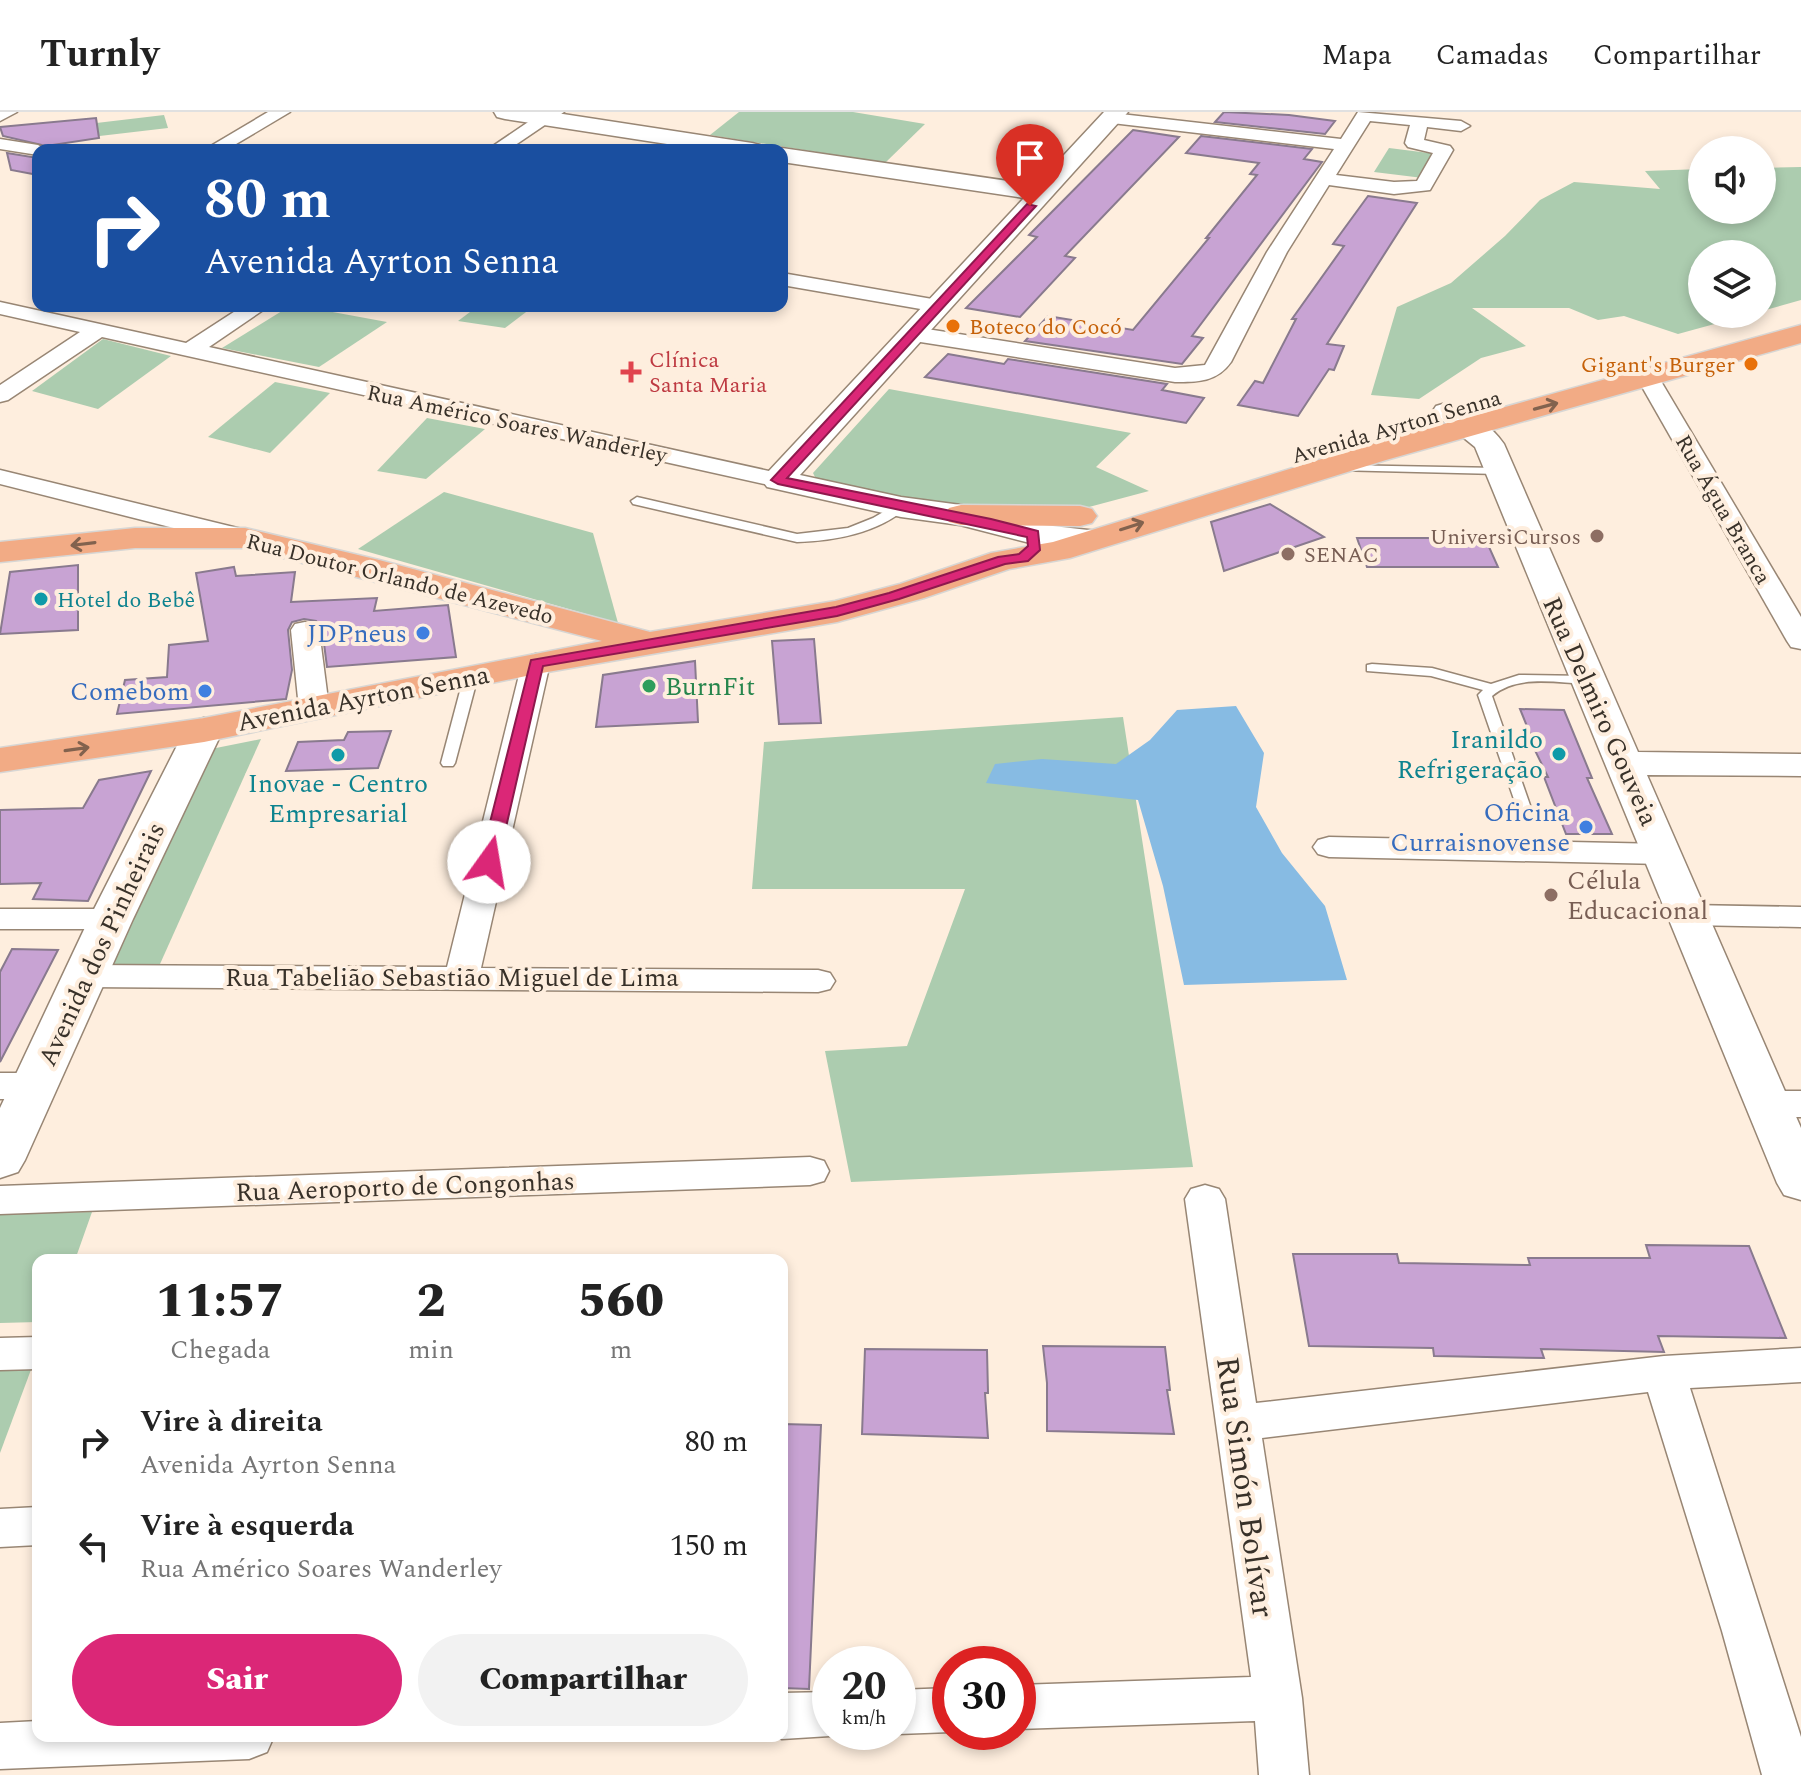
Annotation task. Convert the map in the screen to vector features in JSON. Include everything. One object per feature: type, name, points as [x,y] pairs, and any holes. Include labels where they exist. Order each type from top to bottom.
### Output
[{"type":"main road","points":[[505,112],[550,115],[717,144]]},
{"type":"main road","points":[[778,480],[1114,115]]},
{"type":"main road","points":[[788,156],[1042,193]]},
{"type":"main road","name":"Avenida Ayrton Senna","points":[[1087,527],[1325,468],[1456,424],[1648,378],[1800,331]]},
{"type":"main road","name":"Avenida Ayrton Senna","points":[[1087,527],[1800,331]]},
{"type":"main road","name":"Rua Américo Soares Wanderley","points":[[778,480],[901,507],[961,515],[1020,551],[1087,527]]},
{"type":"main road","points":[[961,515],[1087,527]]},
{"type":"main road","name":"Rua Doutor Orlando de Azevedo","points":[[0,552],[142,526],[245,538],[650,642]]},
{"type":"main road","name":"Avenida Ayrton Senna","points":[[0,760],[204,730],[536,663],[837,611],[900,595],[1020,551]]},
{"type":"main road","points":[[487,599],[536,639],[536,663]]},
{"type":"main road","name":"Avenida dos Pinheirais","points":[[0,1160],[17,1086],[86,976],[204,730]]},
{"type":"street","points":[[0,116],[8,112]]},
{"type":"street","points":[[224,144],[281,112]]},
{"type":"street","points":[[914,334],[1175,375],[1204,373],[1220,362],[1269,266],[1366,114],[1461,126]]},
{"type":"street","points":[[505,144],[550,115]]},
{"type":"street","points":[[1114,115],[1348,145]]},
{"type":"street","points":[[1325,179],[1394,188],[1423,186],[1444,150],[1414,143],[1420,122]]},
{"type":"street","points":[[0,144],[32,149]]},
{"type":"street","points":[[788,280],[938,306]]},
{"type":"street","name":"Rua Américo Soares Wanderley","points":[[0,308],[778,480]]},
{"type":"street","points":[[190,350],[249,312]]},
{"type":"street","points":[[0,395],[100,329]]},
{"type":"street","name":"Rua Água Branca","points":[[1648,378],[1801,641]]},
{"type":"street","points":[[1456,424],[1496,465]]},
{"type":"street","name":"Rua Delmiro Gouveia","points":[[1496,465],[1689,915],[1785,1104],[1801,1183]]},
{"type":"street","points":[[0,477],[142,526]]},
{"type":"street","points":[[305,630],[314,708]]},
{"type":"street","points":[[462,976],[536,663]]},
{"type":"street","points":[[1625,763],[1801,765]]},
{"type":"street","points":[[1329,847],[1663,854]]},
{"type":"street","points":[[1689,915],[1801,917]]},
{"type":"street","points":[[0,919],[111,919]]},
{"type":"street","name":"Rua Tabelião Sebastião Miguel de Lima","points":[[86,976],[462,976],[818,981]]},
{"type":"street","name":"Rua Aeroporto de Congonhas","points":[[0,1200],[810,1171]]},
{"type":"street","name":"Rua Simón Bolívar","points":[[1205,1199],[1278,1698],[1284,1775]]},
{"type":"street","points":[[0,1354],[32,1353]]},
{"type":"street","points":[[1237,1423],[1664,1373],[1801,1365]]},
{"type":"street","points":[[1664,1373],[1746,1631],[1787,1775]]},
{"type":"street","points":[[0,1528],[32,1526]]},
{"type":"street","points":[[1036,1706],[1278,1698]]},
{"type":"street","points":[[788,1716],[812,1715]]},
{"type":"street","points":[[0,1746],[100,1742]]},
{"type":"lane","points":[[1325,468],[1496,465]]},
{"type":"lane","points":[[637,501],[797,538],[814,538],[872,523],[901,507]]},
{"type":"lane","points":[[1372,668],[1432,672],[1491,688],[1521,680],[1588,680]]},
{"type":"lane","points":[[448,763],[471,676]]},
{"type":"lane","points":[[1491,688],[1485,695],[1524,808]]},
{"type":"green space","points":[[739,112],[853,112],[925,124],[885,163],[788,147],[788,144],[766,144],[710,135]]},
{"type":"green space","points":[[164,115],[168,128],[91,137],[88,124]]},
{"type":"green space","points":[[1389,148],[1437,154],[1423,178],[1374,172]]},
{"type":"green space","points":[[1801,167],[1801,300],[1776,307],[1776,240],[1688,240],[1688,328],[1700,328],[1678,334],[1624,316],[1598,320],[1569,308],[1472,308],[1526,346],[1481,358],[1419,399],[1371,395],[1397,307],[1451,283],[1505,236],[1540,200],[1574,182],[1660,189],[1645,171],[1688,169],[1688,224],[1776,224],[1776,168]]},
{"type":"green space","points":[[280,312],[333,312],[387,322],[319,367],[222,348]]},
{"type":"green space","points":[[470,312],[526,312],[505,328],[458,321]]},
{"type":"green space","points":[[103,339],[171,356],[98,409],[32,391]]},
{"type":"green space","points":[[275,382],[330,393],[270,453],[208,437]]},
{"type":"green space","points":[[889,389],[1131,433],[1096,467],[1149,491],[1074,511],[951,507],[818,483],[813,473]]},
{"type":"green space","points":[[427,418],[485,429],[426,479],[377,471]]},
{"type":"green space","points":[[444,492],[593,533],[618,623],[358,549]]},
{"type":"green space","points":[[1123,717],[1193,1167],[851,1182],[825,1051],[907,1046],[965,889],[752,889],[764,742]]},
{"type":"green space","points":[[261,739],[160,964],[107,964],[206,750]]},
{"type":"green space","points":[[92,1212],[77,1254],[32,1254],[32,1322],[0,1323],[0,1214]]},
{"type":"green space","points":[[32,1367],[0,1453],[0,1368]]},
{"type":"water","points":[[1236,706],[1264,753],[1256,807],[1282,853],[1325,906],[1347,980],[1184,985],[1163,886],[1138,800],[986,783],[995,764],[1042,759],[1116,764],[1150,740],[1177,710]]},
{"type":"building","points":[[1224,112],[1335,121],[1325,134],[1215,122]]},
{"type":"building","points":[[96,118],[99,138],[37,144],[3,136],[0,127]]},
{"type":"building","points":[[1133,130],[1179,137],[1065,256],[1075,258],[1020,317],[966,308],[1037,237],[1029,235]]},
{"type":"building","points":[[1201,136],[1312,149],[1304,159],[1322,162],[1192,336],[1203,338],[1182,364],[1025,341],[1048,316],[1133,330],[1257,175],[1250,174],[1259,163],[1186,153]]},
{"type":"building","points":[[7,153],[32,157],[32,174],[11,170]]},
{"type":"building","points":[[1368,196],[1417,203],[1327,344],[1344,346],[1334,370],[1329,369],[1298,416],[1238,405],[1255,381],[1263,383],[1296,319],[1292,319],[1344,246],[1333,244]]},
{"type":"building","points":[[948,354],[1004,364],[1008,359],[1167,384],[1162,390],[1204,398],[1186,423],[925,377]]},
{"type":"building","points":[[1270,504],[1324,537],[1224,571],[1211,522]]},
{"type":"building","points":[[1357,538],[1485,538],[1498,567],[1367,567]]},
{"type":"building","name":"Hotel do Bebê","points":[[78,565],[78,630],[0,634],[10,572]]},
{"type":"building","points":[[234,567],[236,576],[295,572],[291,602],[377,598],[374,611],[448,605],[456,657],[327,667],[322,628],[316,621],[304,619],[292,622],[288,630],[292,670],[286,699],[117,714],[125,680],[167,677],[169,645],[208,641],[196,573]]},
{"type":"building","points":[[814,639],[821,723],[779,724],[772,641]]},
{"type":"building","name":"BurnFit","points":[[695,661],[698,722],[596,727],[603,675]]},
{"type":"building","points":[[1520,709],[1564,710],[1592,778],[1587,778],[1612,834],[1566,834],[1544,777],[1548,777],[1528,736],[1531,736]]},
{"type":"building","name":"Inovae - Centro Empresarial","points":[[391,731],[378,768],[286,771],[298,742],[344,740],[348,732]]},
{"type":"building","points":[[151,771],[88,901],[33,899],[41,883],[0,884],[0,810],[83,808],[99,780]]},
{"type":"building","points":[[12,949],[58,950],[0,1062],[0,972]]},
{"type":"building","points":[[1646,1245],[1749,1246],[1786,1338],[1658,1336],[1664,1352],[1541,1349],[1544,1358],[1434,1356],[1433,1348],[1309,1346],[1293,1254],[1397,1254],[1399,1263],[1530,1265],[1528,1258],[1650,1258]]},
{"type":"building","points":[[1043,1346],[1165,1347],[1170,1390],[1167,1390],[1174,1434],[1047,1431]]},
{"type":"building","points":[[865,1349],[987,1350],[988,1393],[985,1393],[988,1438],[862,1434]]},
{"type":"building","points":[[788,1424],[821,1425],[809,1689],[788,1688]]},
{"type":"place","name":"Boteco do Cocó","points":[[953,326]]},
{"type":"place","name":"Gigant's Burger","points":[[1751,364]]},
{"type":"place","name":"Clínica Santa Maria","points":[[631,372]]},
{"type":"place","name":"UniversiCursos","points":[[1597,536]]},
{"type":"place","name":"SENAC","points":[[1288,554]]},
{"type":"place","name":"Hotel do Bebê","points":[[41,599]]},
{"type":"place","name":"JDPneus","points":[[423,633]]},
{"type":"place","name":"BurnFit","points":[[649,686]]},
{"type":"place","name":"Comebom","points":[[205,691]]},
{"type":"place","name":"Iranildo Refrigeração","points":[[1559,754]]},
{"type":"place","name":"Inovae - Centro Empresarial","points":[[338,755]]},
{"type":"place","name":"Oficina Curraisnovense","points":[[1586,827]]},
{"type":"place","name":"Célula Educacional","points":[[1551,895]]},
{"type":"route","points":[[489,862],[536,663],[792,620],[876,602],[1003,560],[1023,558],[1035,547],[1034,534],[961,515],[901,507],[778,480],[1030,206]]}]
